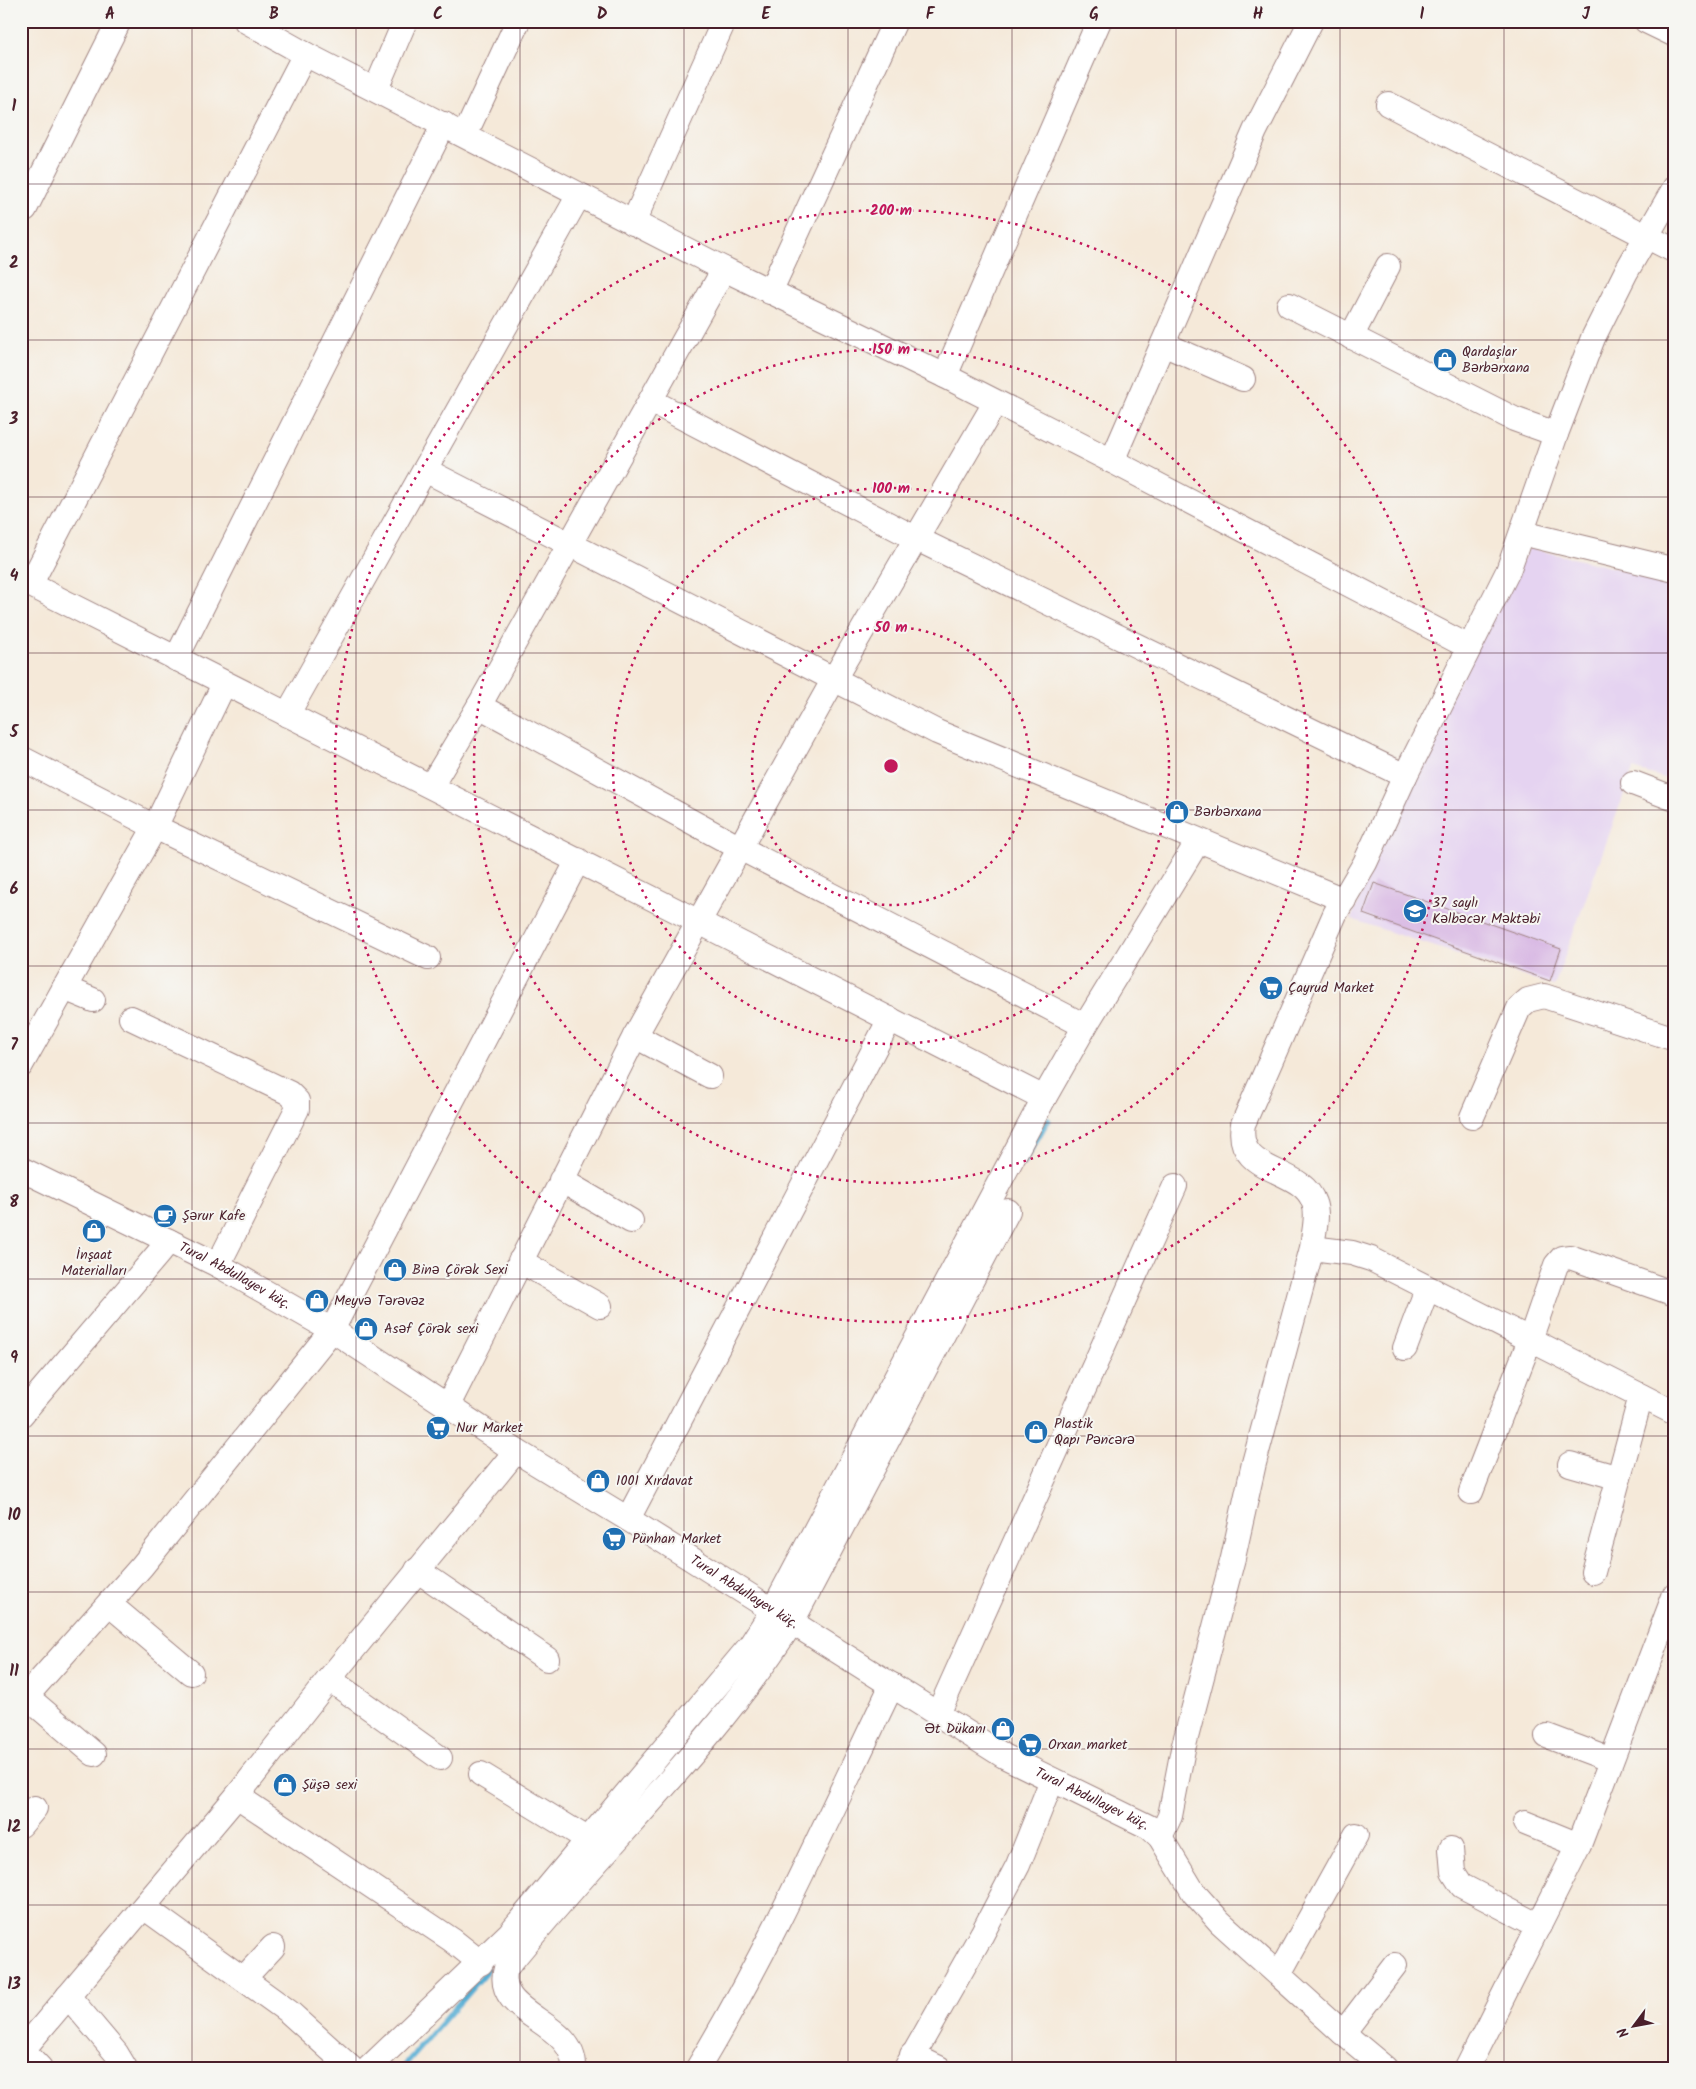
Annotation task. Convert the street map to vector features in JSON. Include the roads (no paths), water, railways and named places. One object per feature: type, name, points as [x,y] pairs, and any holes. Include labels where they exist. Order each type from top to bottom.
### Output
[{"type":"street","points":[[25,209],[119,21]]},
{"type":"street","points":[[246,21],[305,54],[724,270],[945,376],[1469,647]]},
{"type":"street","points":[[376,89],[405,21]]},
{"type":"street","points":[[465,135],[518,21]]},
{"type":"street","points":[[633,223],[724,21]]},
{"type":"street","points":[[770,292],[895,21]]},
{"type":"street","points":[[945,376],[1099,21]]},
{"type":"street","points":[[1112,461],[1255,132],[1311,21]]},
{"type":"street","points":[[1646,21],[1675,35]]},
{"type":"street","points":[[305,54],[26,583],[578,860],[1044,1098]]},
{"type":"street","points":[[1388,104],[1675,251]]},
{"type":"street","points":[[176,659],[444,124]]},
{"type":"street","points":[[1160,1837],[1170,1816],[1183,1749],[1233,1558],[1254,1463],[1312,1248],[1316,1214],[1312,1197],[1306,1190],[1250,1155],[1242,1144],[1243,1124],[1320,947],[1365,863],[1405,776],[1508,571],[1556,434],[1593,338],[1646,236],[1675,187]]},
{"type":"street","points":[[287,715],[579,195]]},
{"type":"street","points":[[1351,337],[1388,266]]},
{"type":"street","points":[[430,786],[479,706],[724,270]]},
{"type":"street","points":[[1289,305],[1514,420],[1556,434]]},
{"type":"street","points":[[1163,344],[1243,379]]},
{"type":"street","points":[[651,401],[915,538],[1405,776]]},
{"type":"street","points":[[447,1407],[635,1036],[834,679],[995,403]]},
{"type":"street","points":[[425,470],[937,732],[1344,900]]},
{"type":"street","points":[[1522,533],[1675,570]]},
{"type":"street","points":[[21,1065],[155,827],[224,684]]},
{"type":"street","points":[[479,706],[740,848],[1085,1026]]},
{"type":"street","points":[[21,758],[155,827],[428,958]]},
{"type":"street","points":[[1633,783],[1675,799]]},
{"type":"street","points":[[574,2068],[574,2057],[559,2035],[514,2002],[505,1990],[503,1979],[506,1968],[697,1749],[764,1664],[782,1616],[1044,1098],[1085,1026],[1198,841]]},
{"type":"street","points":[[94,1754],[24,1699],[109,1604],[332,1330],[578,860]]},
{"type":"street","points":[[64,988],[93,1000]]},
{"type":"street","points":[[1472,1117],[1519,1008],[1528,1000],[1544,996],[1675,1038]]},
{"type":"street","points":[[131,1018],[289,1093],[296,1101],[297,1109],[218,1265]]},
{"type":"street","points":[[628,1519],[890,1019]]},
{"type":"street","points":[[635,1036],[710,1076]]},
{"type":"street","name":"Tural Abdullayev küç.","points":[[21,1169],[218,1265],[332,1330],[516,1451],[628,1519],[1004,1756],[1134,1819],[1160,1837],[1182,1876],[1205,1907],[1343,2033],[1386,2068]]},
{"type":"street","points":[[561,1180],[631,1221]]},
{"type":"street","points":[[938,1714],[1176,1186]]},
{"type":"street","points":[[369,2068],[481,1963],[509,1934],[739,1660],[782,1616],[1008,1211]]},
{"type":"street","points":[[21,1415],[169,1241]]},
{"type":"street","points":[[1312,1248],[1352,1253],[1371,1259],[1427,1290],[1675,1413]]},
{"type":"street","points":[[1471,1492],[1530,1340],[1556,1265],[1562,1258],[1570,1257],[1675,1294]]},
{"type":"street","points":[[520,1261],[600,1306]]},
{"type":"street","points":[[1405,1348],[1427,1290]]},
{"type":"street","points":[[1593,1572],[1641,1396]]},
{"type":"street","points":[[40,2068],[22,2050],[145,1908],[417,1570],[516,1451]]},
{"type":"street","points":[[1570,1464],[1619,1478]]},
{"type":"street","points":[[417,1570],[547,1659]]},
{"type":"street","points":[[1467,2068],[1579,1845],[1675,1594]]},
{"type":"street","points":[[109,1604],[191,1673]]},
{"type":"street","points":[[329,1679],[440,1758]]},
{"type":"street","points":[[698,2068],[722,2028],[789,1898],[892,1685]]},
{"type":"street","points":[[1547,1736],[1611,1760]]},
{"type":"street","points":[[482,1774],[589,1840]]},
{"type":"street","points":[[939,2068],[909,2061],[982,1934],[1018,1865],[1052,1780]]},
{"type":"street","points":[[237,1796],[452,1940],[481,1963]]},
{"type":"street","points":[[1525,1823],[1579,1845]]},
{"type":"street","points":[[1279,1974],[1356,1835]]},
{"type":"street","points":[[1451,1849],[1453,1872],[1462,1886],[1539,1926]]},
{"type":"street","points":[[145,1908],[289,2012],[351,2068]]},
{"type":"street","points":[[244,1978],[273,1947]]},
{"type":"street","points":[[1343,2033],[1395,1965]]},
{"type":"street","points":[[68,1996],[116,2053],[124,2068]]},
{"type":"waterway","points":[[1023,1163],[1048,1120]]},
{"type":"waterway","points":[[637,1799],[728,1692]]},
{"type":"waterway","points":[[402,2068],[488,1970]]},
{"type":"place","name":"Qardaşlar Bərbərxana","points":[[1445,360]]},
{"type":"place","name":"Bərbərxana","points":[[1177,812]]},
{"type":"place","name":"37 saylı Kəlbəcər Məktəbi","points":[[1415,911]]},
{"type":"place","name":"Çayrud Market","points":[[1271,988]]},
{"type":"place","name":"Şərur Kafe","points":[[165,1216]]},
{"type":"place","name":"İnşaat Materialları","points":[[94,1231]]},
{"type":"place","name":"Binə Çörək Sexi","points":[[395,1270]]},
{"type":"place","name":"Meyvə Tərəvəz","points":[[317,1301]]},
{"type":"place","name":"Asəf Çörək sexi","points":[[366,1329]]},
{"type":"place","name":"Nur Market","points":[[438,1428]]},
{"type":"place","name":"Plastik Qapı Pəncərə","points":[[1036,1432]]},
{"type":"place","name":"1001 Xırdavat","points":[[598,1481]]},
{"type":"place","name":"Pünhan Market","points":[[614,1539]]},
{"type":"place","name":"Ət Dükanı","points":[[1003,1729]]},
{"type":"place","name":"Orxan market","points":[[1030,1745]]},
{"type":"place","name":"Şüşə sexi","points":[[285,1785]]}]
